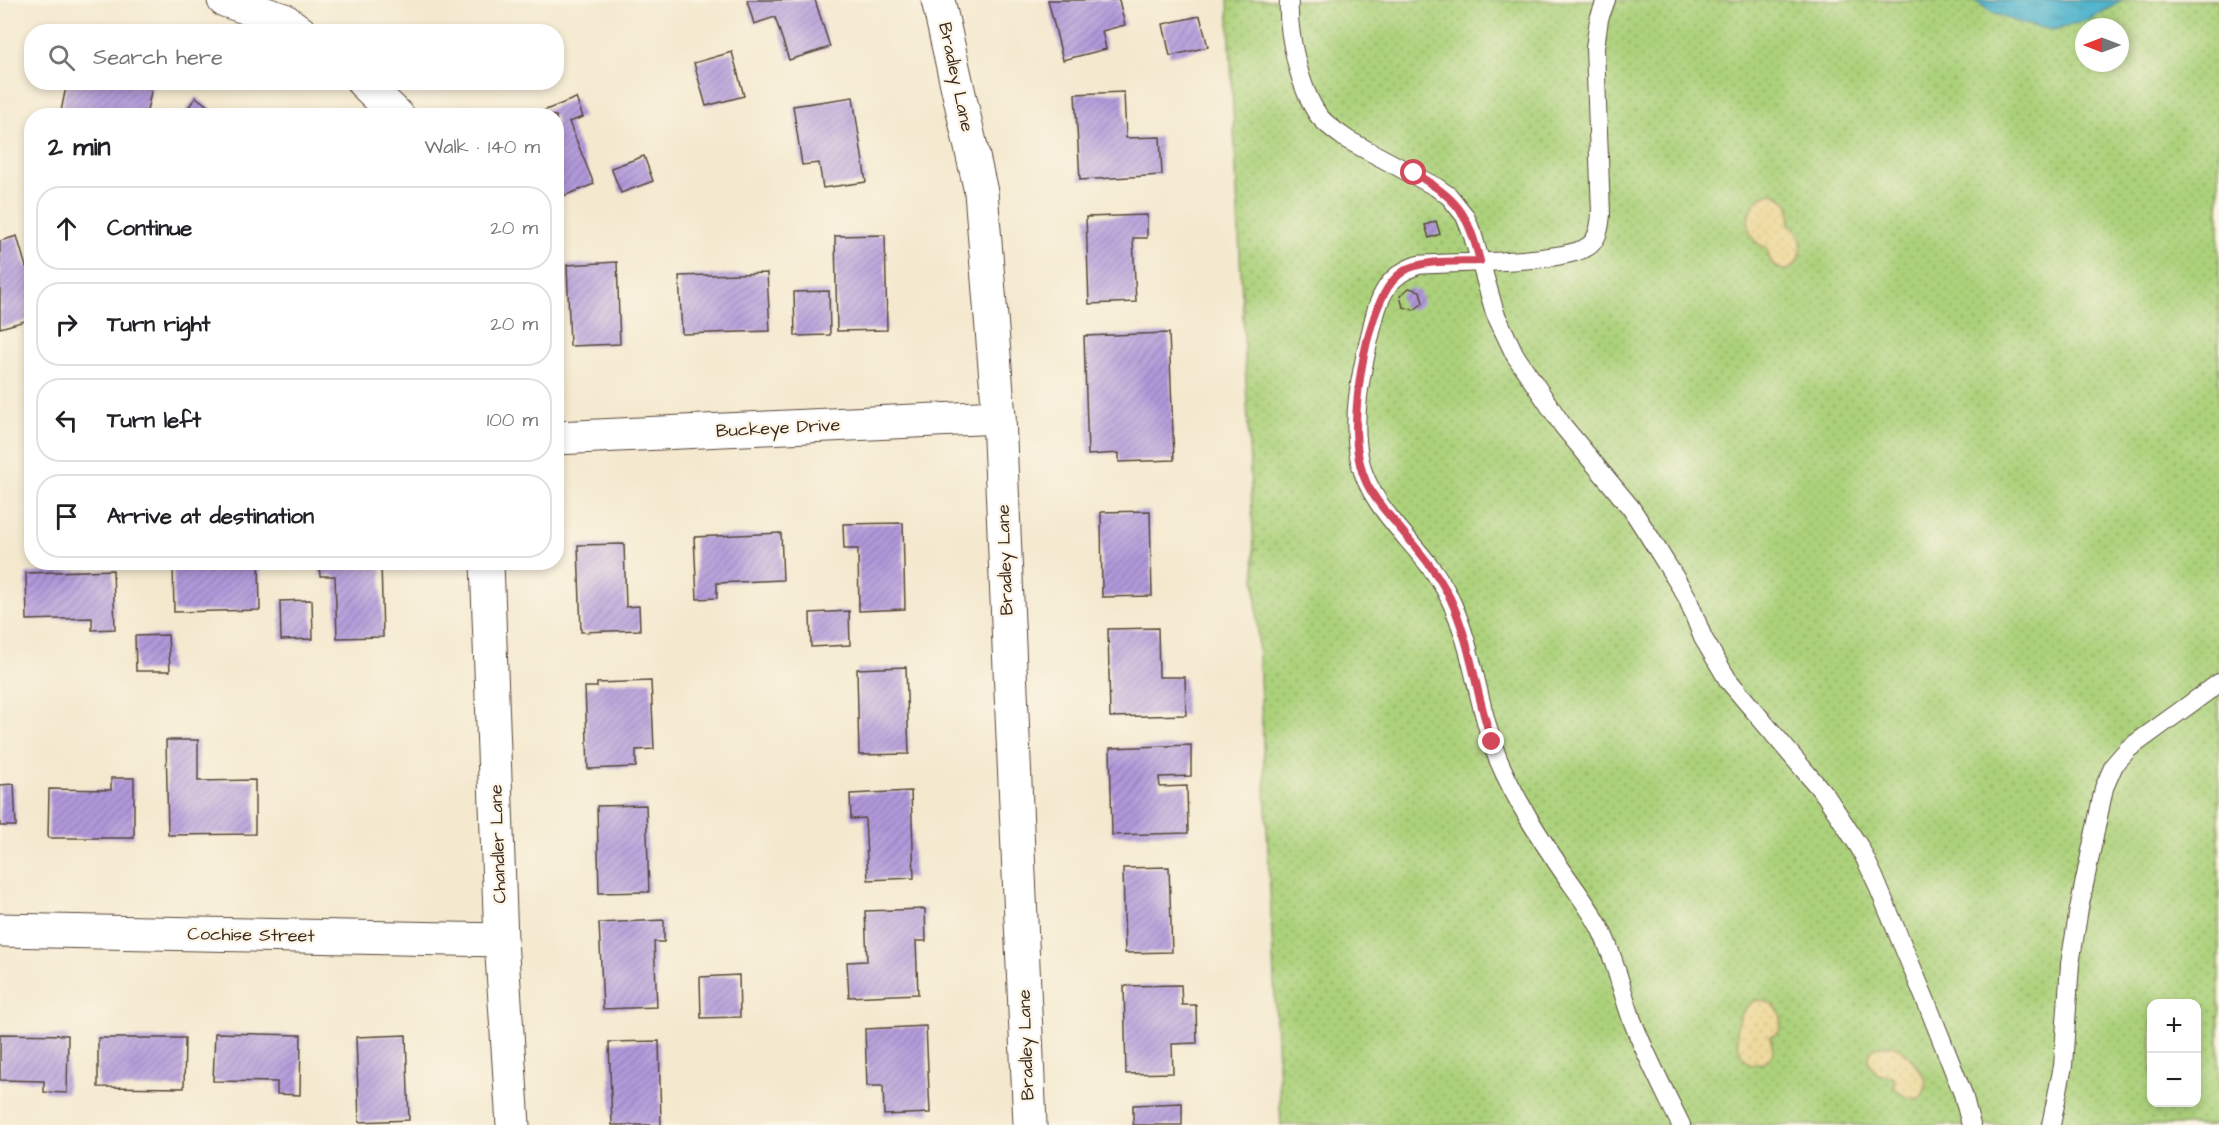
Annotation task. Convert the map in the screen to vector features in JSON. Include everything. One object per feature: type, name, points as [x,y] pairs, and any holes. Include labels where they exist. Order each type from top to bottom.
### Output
[{"type":"street","points":[[224,0],[284,20],[289,24]]},
{"type":"street","name":"Bradley Lane","points":[[938,0],[981,192],[999,417],[1030,1125]]},
{"type":"street","points":[[371,90],[390,108]]},
{"type":"street","name":"Buckeye Drive","points":[[564,438],[999,417]]},
{"type":"street","name":"Chandler Lane","points":[[488,570],[501,940],[513,1125]]},
{"type":"street","name":"Cochise Street","points":[[0,930],[501,940]]},
{"type":"lane","points":[[1289,0],[1290,35],[1294,51],[1308,94],[1320,117],[1348,140],[1414,173],[1449,196],[1465,216],[1495,313],[1515,355],[1563,426],[1625,501],[1649,536],[1687,597],[1703,638],[1728,680],[1826,796],[1860,849],[1933,1016],[1964,1094],[1971,1125]]},
{"type":"lane","points":[[1606,0],[1599,20],[1595,48],[1601,214],[1599,232],[1595,239],[1590,246],[1569,254],[1418,265],[1403,271],[1383,293],[1376,312],[1359,384],[1356,427],[1359,460],[1368,486],[1430,565],[1449,596],[1462,629],[1486,725],[1502,767],[1526,815],[1599,926],[1611,953],[1624,999],[1642,1046],[1681,1125]]},
{"type":"lane","points":[[2051,1125],[2063,1066],[2070,964],[2104,788],[2114,765],[2128,749],[2219,683]]},
{"type":"green space","points":[[1228,0],[2219,0],[2219,1125],[1281,1125]]},
{"type":"sand","points":[[1772,193],[1786,201],[1790,209],[1789,224],[1800,236],[1800,253],[1796,263],[1788,270],[1772,264],[1768,249],[1754,239],[1748,223],[1752,207],[1757,200]]},
{"type":"sand","points":[[1758,1000],[1775,1007],[1781,1016],[1781,1027],[1778,1033],[1770,1037],[1772,1056],[1763,1063],[1751,1064],[1740,1050],[1737,1030],[1743,1011]]},
{"type":"sand","points":[[1890,1045],[1906,1053],[1923,1074],[1926,1086],[1921,1097],[1910,1098],[1902,1094],[1894,1086],[1893,1076],[1878,1075],[1868,1060],[1871,1051],[1877,1047]]},
{"type":"water","points":[[1974,0],[2123,0],[2093,18],[2075,18],[2075,24],[2053,30],[2020,23],[1993,13]]},
{"type":"building","points":[[747,0],[815,0],[830,47],[789,60],[775,17],[754,24]]},
{"type":"building","points":[[1048,0],[1119,0],[1125,25],[1102,31],[1106,49],[1063,60]]},
{"type":"building","points":[[1200,16],[1208,47],[1170,56],[1163,24]]},
{"type":"building","points":[[732,52],[744,96],[706,106],[694,63]]},
{"type":"building","points":[[65,90],[151,90],[148,108],[62,108]]},
{"type":"building","points":[[1124,92],[1126,138],[1160,137],[1162,175],[1080,180],[1075,94]]},
{"type":"building","points":[[196,97],[210,108],[188,108]]},
{"type":"building","points":[[853,97],[866,182],[823,188],[819,163],[802,165],[793,106]]},
{"type":"building","points":[[576,98],[583,117],[569,122],[594,184],[564,196],[564,108],[551,108]]},
{"type":"building","points":[[644,156],[653,181],[621,193],[611,168]]},
{"type":"building","points":[[1147,215],[1147,238],[1133,238],[1136,302],[1089,304],[1086,217]]},
{"type":"building","points":[[1436,221],[1440,234],[1429,238],[1425,225]]},
{"type":"building","points":[[885,235],[887,330],[837,331],[835,236]]},
{"type":"building","points":[[17,236],[24,260],[24,321],[0,328],[0,241]]},
{"type":"building","points":[[617,262],[620,344],[570,346],[567,265]]},
{"type":"building","points":[[767,273],[770,331],[682,334],[679,276]]},
{"type":"building","points":[[1409,288],[1420,291],[1423,303],[1414,310],[1403,307],[1400,296]]},
{"type":"building","points":[[829,291],[830,335],[795,336],[794,292]]},
{"type":"building","points":[[1169,333],[1174,460],[1119,462],[1119,453],[1088,455],[1084,336]]},
{"type":"building","points":[[1150,511],[1152,596],[1102,597],[1101,512]]},
{"type":"building","points":[[903,523],[905,609],[859,611],[858,549],[844,549],[843,524]]},
{"type":"building","points":[[781,533],[783,580],[717,583],[717,598],[697,599],[694,537]]},
{"type":"building","points":[[624,544],[626,607],[639,606],[640,630],[581,632],[578,545]]},
{"type":"building","points":[[113,570],[115,629],[92,630],[92,618],[27,620],[26,573]]},
{"type":"building","points":[[173,570],[259,570],[260,610],[174,612]]},
{"type":"building","points":[[320,570],[381,570],[383,637],[337,638],[335,576],[320,576]]},
{"type":"building","points":[[312,600],[313,639],[281,640],[280,601]]},
{"type":"building","points":[[849,611],[850,645],[811,647],[810,613]]},
{"type":"building","points":[[1158,628],[1159,677],[1185,677],[1186,715],[1110,717],[1108,629]]},
{"type":"building","points":[[168,635],[170,671],[136,671],[135,636]]},
{"type":"building","points":[[906,667],[909,754],[859,755],[857,669]]},
{"type":"building","points":[[651,681],[654,749],[636,750],[636,767],[588,769],[585,687],[597,687],[597,683]]},
{"type":"building","points":[[166,740],[198,740],[198,781],[255,780],[255,834],[168,835]]},
{"type":"building","points":[[1191,745],[1191,776],[1159,777],[1160,787],[1187,786],[1188,833],[1112,835],[1110,748]]},
{"type":"building","points":[[111,778],[134,778],[134,838],[48,838],[49,789],[111,790]]},
{"type":"building","points":[[14,784],[16,826],[0,826],[0,785]]},
{"type":"building","points":[[911,791],[914,878],[868,880],[865,818],[851,819],[850,794]]},
{"type":"building","points":[[646,805],[649,892],[599,893],[597,806]]},
{"type":"building","points":[[1169,867],[1172,952],[1125,953],[1123,868]]},
{"type":"building","points":[[925,909],[926,941],[916,941],[918,994],[849,997],[847,962],[867,961],[865,911]]},
{"type":"building","points":[[664,920],[664,942],[654,942],[657,1007],[603,1009],[599,923]]},
{"type":"building","points":[[739,975],[740,1017],[701,1018],[700,977]]},
{"type":"building","points":[[1181,985],[1182,1005],[1196,1005],[1197,1043],[1172,1044],[1173,1073],[1126,1074],[1124,986]]},
{"type":"building","points":[[926,1026],[930,1113],[884,1115],[883,1086],[867,1086],[865,1029]]},
{"type":"building","points":[[215,1033],[301,1035],[300,1095],[277,1094],[277,1082],[213,1081]]},
{"type":"building","points":[[0,1034],[68,1035],[67,1093],[44,1092],[44,1081],[0,1080]]},
{"type":"building","points":[[406,1035],[409,1120],[359,1122],[356,1037]]},
{"type":"building","points":[[98,1038],[185,1038],[184,1088],[98,1087]]},
{"type":"building","points":[[659,1041],[661,1125],[612,1125],[609,1042]]},
{"type":"building","points":[[1182,1103],[1182,1125],[1133,1125],[1133,1105]]},
{"type":"route","points":[[1414,173],[1449,196],[1458,205],[1473,236],[1480,261],[1410,267],[1396,277],[1383,293],[1376,312],[1359,384],[1356,427],[1359,460],[1374,496],[1436,573],[1456,611],[1492,742]]}]
